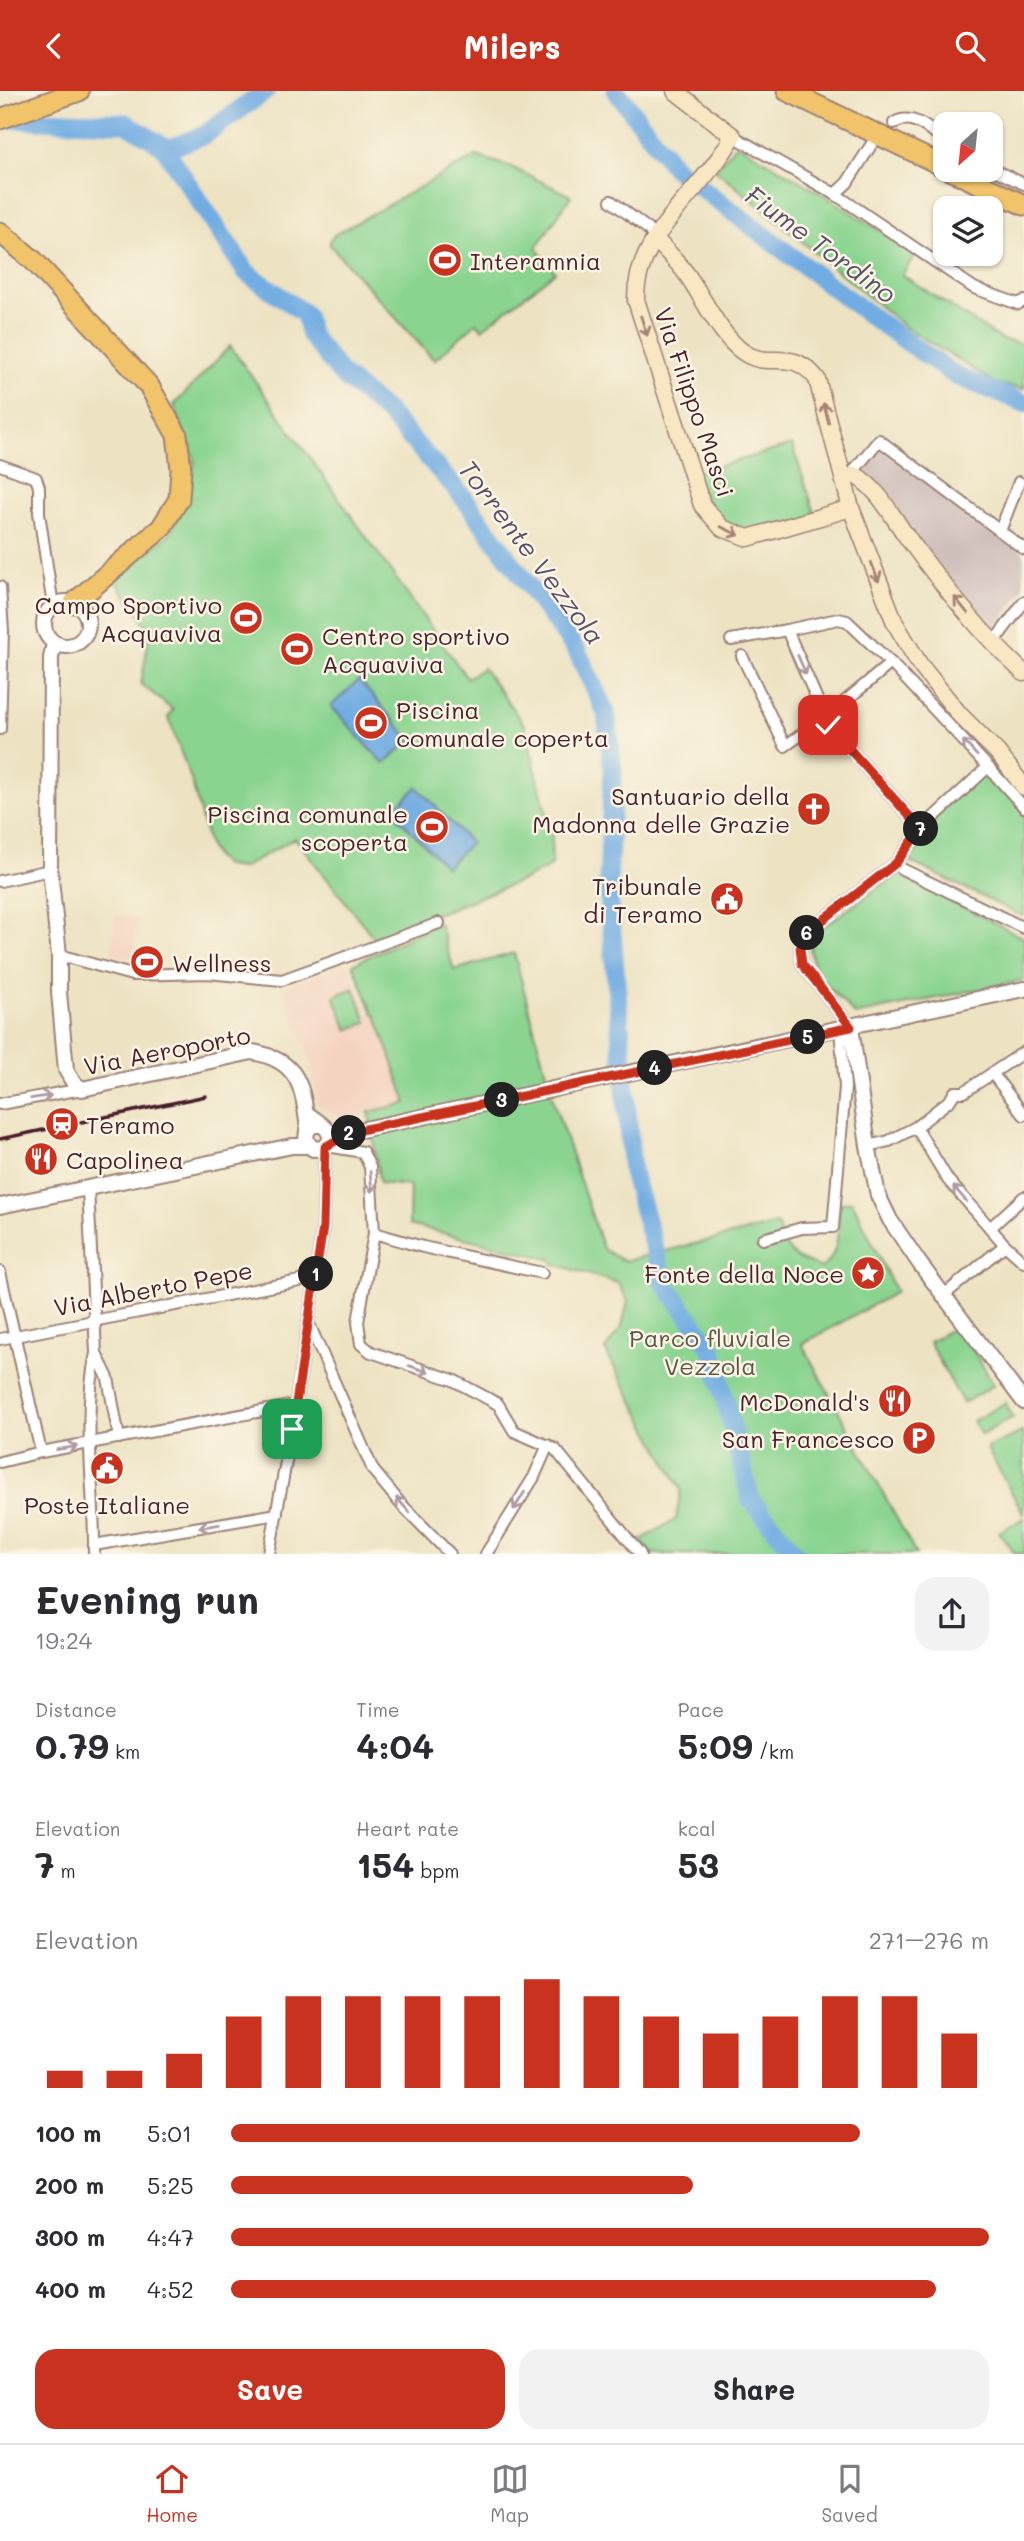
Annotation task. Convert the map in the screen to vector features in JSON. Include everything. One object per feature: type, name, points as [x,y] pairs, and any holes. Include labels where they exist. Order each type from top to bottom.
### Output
[{"type":"highway","points":[[0,119],[79,91]]},
{"type":"highway","points":[[787,91],[933,161]]},
{"type":"highway","points":[[975,182],[1024,205]]},
{"type":"highway","points":[[0,232],[34,261],[149,386],[177,435],[181,469],[178,499],[161,528],[74,603]]},
{"type":"main road","points":[[675,91],[733,136]]},
{"type":"main road","name":"Via Filippo Masci","points":[[733,136],[724,152],[655,239],[636,280],[636,300],[702,505],[722,529],[748,538],[851,508]]},
{"type":"main road","points":[[655,239],[685,272],[730,340],[741,350],[763,360],[794,360],[808,368],[817,379],[849,477],[851,508],[895,623],[920,665],[1024,787]]},
{"type":"main road","points":[[849,477],[875,491],[907,537],[993,643],[1024,673]]},
{"type":"street","points":[[894,123],[905,118],[912,119],[933,132]]},
{"type":"street","points":[[733,136],[835,194],[974,288],[1018,304],[1024,301]]},
{"type":"street","points":[[835,194],[847,183],[873,142]]},
{"type":"street","points":[[1003,174],[1024,184]]},
{"type":"street","points":[[611,201],[648,229],[655,239]]},
{"type":"street","points":[[849,477],[879,440],[1024,549]]},
{"type":"street","points":[[0,465],[36,478],[39,487],[38,513],[53,606]]},
{"type":"street","points":[[1000,531],[1020,482]]},
{"type":"street","points":[[0,587],[3,631],[0,729]]},
{"type":"street","points":[[66,601],[74,603],[85,612],[88,627],[86,634],[81,640],[68,646],[54,643],[45,632],[45,617],[53,606],[66,601]]},
{"type":"street","points":[[993,643],[1024,602]]},
{"type":"street","points":[[731,641],[838,619],[847,621],[891,663],[1024,807]]},
{"type":"street","points":[[787,630],[828,725],[921,829]]},
{"type":"street","points":[[54,643],[51,658],[50,870],[59,955],[59,992],[66,1070],[73,1083],[82,1089]]},
{"type":"street","points":[[742,656],[785,746],[825,718],[891,663]]},
{"type":"street","points":[[988,767],[921,829],[896,863],[809,931],[802,941],[800,954],[808,974],[841,1029],[878,1195],[890,1220],[1022,1402]]},
{"type":"street","points":[[896,863],[902,869],[1024,928]]},
{"type":"street","points":[[0,881],[50,870]]},
{"type":"street","points":[[59,955],[132,975],[207,974],[282,980],[439,923]]},
{"type":"street","points":[[0,1206],[1024,989]]},
{"type":"street","points":[[763,1239],[802,1228],[833,1227],[845,1087],[841,1029]]},
{"type":"street","name":"Via Aeroporto","points":[[0,1104],[253,1052],[266,1054],[295,1073],[302,1087],[306,1113],[319,1139]]},
{"type":"street","points":[[868,1146],[889,1141],[916,1127],[950,1100],[953,1089],[964,1092],[1024,1052]]},
{"type":"street","points":[[992,1073],[1019,1100],[1024,1115]]},
{"type":"street","points":[[916,1127],[948,1180],[1005,1245],[1024,1262]]},
{"type":"street","points":[[269,1554],[323,1227],[324,1174],[319,1139]]},
{"type":"street","points":[[319,1139],[359,1151],[365,1156],[370,1167],[374,1233],[358,1322],[361,1344],[371,1352],[474,1390],[498,1405],[513,1431],[555,1449],[640,1554]]},
{"type":"street","points":[[88,1188],[96,1353],[93,1366],[90,1444],[94,1549],[277,1514]]},
{"type":"street","points":[[990,1228],[1024,1198]]},
{"type":"street","points":[[374,1233],[423,1247],[542,1273]]},
{"type":"street","points":[[944,1295],[1005,1245]]},
{"type":"street","points":[[0,1272],[41,1452]]},
{"type":"street","name":"Via Alberto Pepe","points":[[0,1339],[315,1278]]},
{"type":"street","points":[[308,1323],[373,1470],[400,1503],[450,1554]]},
{"type":"street","points":[[96,1353],[108,1378],[118,1438]]},
{"type":"street","points":[[0,1462],[295,1405]]},
{"type":"street","points":[[486,1554],[534,1477],[548,1445]]},
{"type":"shaded area","points":[[878,444],[1024,553],[1024,588],[993,632],[953,587],[862,466]]},
{"type":"shaded area","points":[[115,915],[138,919],[132,957],[111,954]]},
{"type":"shaded area","points":[[347,964],[370,1017],[376,1015],[407,1103],[343,1119],[317,1103],[312,1066],[283,986]]},
{"type":"green space","points":[[739,145],[826,196],[916,254],[902,275],[1002,340],[1024,344],[1024,389],[997,384],[905,327],[716,170],[734,146]]},
{"type":"green space","name":"Interamnia","points":[[476,156],[509,166],[571,196],[536,248],[555,272],[482,329],[476,323],[434,360],[330,245],[330,240],[334,235]]},
{"type":"green space","name":"Centro sportivo Acquaviva","points":[[230,346],[467,678],[483,668],[525,726],[552,837],[551,866],[526,879],[374,938],[295,838],[242,868],[226,866],[216,858],[209,846],[191,779],[168,717],[173,710],[141,684],[150,631],[116,581],[170,533],[186,502],[195,460],[174,405]]},
{"type":"green space","points":[[792,445],[817,519],[748,538],[722,528],[692,474]]},
{"type":"green space","points":[[988,767],[1024,807],[1024,917],[909,861],[931,829],[926,824]]},
{"type":"green space","points":[[898,874],[1024,938],[1024,980],[855,1015],[815,972],[810,949],[819,930]]},
{"type":"green space","name":"Parco fluviale Vezzola","points":[[439,923],[454,970],[514,953],[554,1103],[603,1249],[624,1261],[777,1224],[784,1242],[796,1257],[821,1268],[832,1256],[835,1248],[840,1203],[852,1201],[896,1292],[802,1344],[916,1554],[651,1554],[641,1540],[676,1519],[681,1489],[605,1350],[622,1326],[628,1301],[618,1283],[554,1264],[551,1259],[409,1225],[410,1186],[380,1183],[369,1112],[407,1103],[376,1015],[353,964]]},
{"type":"green space","points":[[354,988],[367,1022],[348,1030],[334,996]]},
{"type":"green space","points":[[958,1325],[994,1385],[963,1403],[929,1342]]},
{"type":"green space","points":[[1005,1403],[1013,1417],[981,1435],[973,1421]]},
{"type":"green space","points":[[1022,1432],[1024,1436],[1024,1515],[987,1448]]},
{"type":"green space","points":[[1024,1518],[1024,1554],[1015,1554],[999,1532]]},
{"type":"water","name":"Piscina comunale coperta","points":[[359,680],[411,740],[384,764],[331,706]]},
{"type":"water","name":"Piscina comunale scoperta","points":[[417,787],[471,843],[446,867],[392,811]]},
{"type":"waterway","name":"Fiume Tordino","points":[[3,119],[126,123],[170,148],[204,135],[266,91]]},
{"type":"waterway","name":"Fiume Tordino","points":[[616,91],[675,168],[873,318],[956,376],[1024,403]]},
{"type":"waterway","name":"Torrente Vezzola","points":[[163,146],[246,272],[305,314],[310,335],[342,375],[388,413],[463,497],[577,651],[606,713],[613,770],[608,885],[632,1172],[664,1282],[712,1349],[751,1500],[796,1554]]},
{"type":"railway","points":[[0,1139],[206,1096]]},
{"type":"place","name":"Interamnia","points":[[445,260]]},
{"type":"place","name":"Campo Sportivo Acquaviva","points":[[246,618]]},
{"type":"place","name":"Centro sportivo Acquaviva","points":[[297,649]]},
{"type":"place","name":"Piscina comunale coperta","points":[[371,723]]},
{"type":"place","name":"Santuario della Madonna delle Grazie","points":[[814,809]]},
{"type":"place","name":"Piscina comunale scoperta","points":[[432,827]]},
{"type":"place","name":"Tribunale di Teramo","points":[[727,899]]},
{"type":"place","name":"Wellness","points":[[147,962]]},
{"type":"place","name":"Teramo","points":[[62,1124]]},
{"type":"place","name":"Capolinea","points":[[41,1159]]},
{"type":"place","name":"Fonte della Noce","points":[[868,1273]]},
{"type":"place","name":"McDonald's","points":[[895,1401]]},
{"type":"place","name":"San Francesco","points":[[919,1438]]},
{"type":"place","name":"Poste Italiane","points":[[107,1468]]},
{"type":"route","points":[[292,1429],[323,1227],[325,1147],[329,1143],[351,1132],[851,1027],[802,964],[802,941],[817,922],[896,863],[921,829],[828,725]]}]
